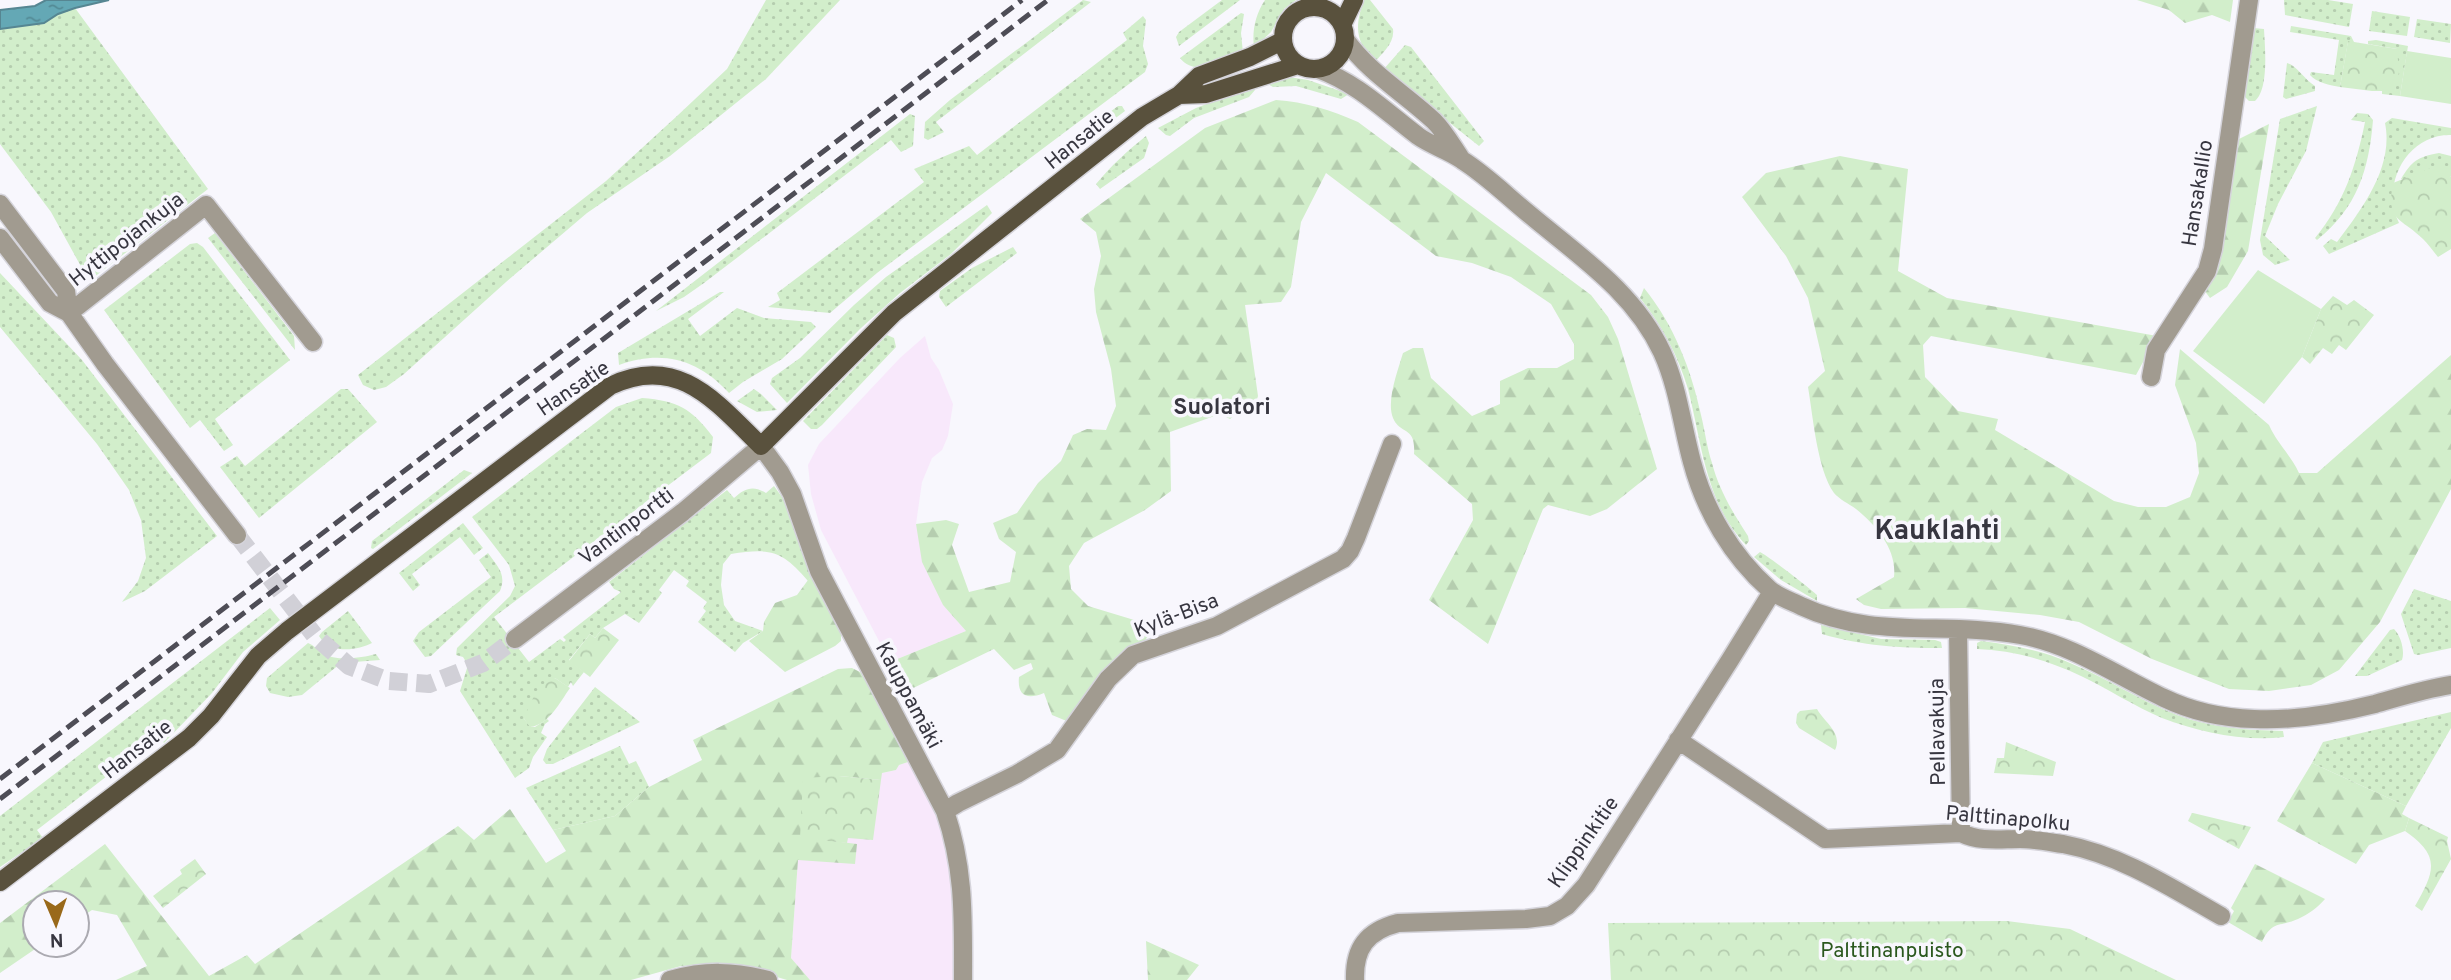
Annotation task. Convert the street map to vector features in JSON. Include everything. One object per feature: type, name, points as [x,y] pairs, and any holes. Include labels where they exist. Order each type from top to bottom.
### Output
[{"type":"main road","points":[[1344,32],[1336,16],[1322,3],[1301,8],[1292,14],[1284,28],[1282,41],[1287,54],[1298,65],[1318,69],[1325,67],[1338,58],[1354,0]]},
{"type":"main road","name":"Hansatie","points":[[0,882],[189,738],[211,716],[258,656],[287,631],[610,386],[624,379],[640,376],[668,376],[684,381],[699,388],[761,446],[894,313],[1142,117],[1179,95],[1199,76],[1250,57],[1282,41]]},
{"type":"main road","name":"Hansatie","points":[[1179,95],[1206,94],[1298,65]]},
{"type":"street","name":"Hansakallio","points":[[2151,377],[2156,349],[2207,271],[2213,249],[2249,0]]},
{"type":"street","points":[[1344,32],[1356,54],[1436,123],[1462,160]]},
{"type":"street","points":[[1318,69],[1340,77],[1360,89],[1422,139],[1462,160],[1602,274],[1625,296],[1645,321],[1662,352],[1674,384],[1693,465],[1707,506],[1730,543],[1772,592],[1819,614],[1857,624],[2022,635],[2048,642],[2167,700],[2227,716],[2297,719],[2451,685]]},
{"type":"street","points":[[0,204],[66,291],[69,313]]},
{"type":"street","name":"Hyttipojankuja","points":[[69,313],[206,205],[313,342]]},
{"type":"street","points":[[0,239],[50,303],[69,313],[237,535]]},
{"type":"street","name":"Kylä-Bisa","points":[[945,811],[1057,750],[1108,679],[1133,655],[1217,626],[1343,558],[1350,551],[1392,444]]},
{"type":"street","name":"Vantinportti","points":[[515,639],[683,512],[761,446]]},
{"type":"street","name":"Kauppamäki","points":[[761,446],[792,494],[819,571],[945,811],[956,843],[961,877],[963,980]]},
{"type":"street","name":"Klippinkitie","points":[[1355,980],[1354,964],[1360,950],[1379,928],[1398,923],[1526,919],[1550,916],[1567,906],[1586,885],[1772,592]]},
{"type":"street","name":"Pellavakuja","points":[[1958,630],[1961,833]]},
{"type":"street","name":"Palttinapolku","points":[[1678,740],[1825,839],[1961,833],[1975,839],[2024,839],[2097,852],[2137,868],[2221,916]]},
{"type":"street","points":[[670,980],[738,972],[768,980]]},
{"type":"shaded area","points":[[925,336],[931,358],[953,404],[948,436],[942,450],[932,458],[922,482],[916,524],[943,605],[966,631],[890,662],[821,530],[811,494],[808,465],[819,444],[900,358]]},
{"type":"shaded area","points":[[908,762],[942,820],[954,877],[954,980],[810,980],[791,958],[798,859],[854,863],[857,845],[800,838],[882,773],[896,770],[899,765]]},
{"type":"green space","points":[[766,0],[840,0],[766,79],[670,156],[587,213],[404,374],[386,387],[374,390],[363,385],[358,375],[606,181],[727,69]]},
{"type":"green space","points":[[1083,0],[1091,2],[936,122],[944,132],[928,140],[924,138],[925,122],[950,100]]},
{"type":"green space","points":[[1222,0],[1240,0],[1179,46],[1176,37],[1179,32]]},
{"type":"green space","points":[[1265,0],[1296,0],[1284,9],[1271,32],[1254,48],[1255,23]]},
{"type":"green space","points":[[1364,0],[1370,0],[1393,29],[1390,43],[1374,63],[1363,47],[1358,33]]},
{"type":"green space","points":[[2137,0],[2233,0],[2230,22],[2212,15],[2185,23],[2169,10]]},
{"type":"green space","points":[[2284,0],[2328,0],[2353,4],[2349,27],[2285,15]]},
{"type":"green space","points":[[75,8],[208,189],[89,281],[51,212],[0,144],[0,29],[44,23]]},
{"type":"green space","points":[[2372,11],[2410,17],[2407,36],[2369,31]]},
{"type":"green space","points":[[1241,13],[1244,14],[1241,33],[1243,53],[1202,67],[1186,64],[1180,58]]},
{"type":"green space","points":[[1143,16],[1146,20],[1143,46],[1148,64],[1145,72],[877,273],[830,313],[768,307],[780,300],[777,293],[924,182],[914,169],[969,146],[977,155],[1127,40],[1123,33]]},
{"type":"green space","points":[[2417,19],[2451,24],[2450,43],[2414,37]]},
{"type":"green space","points":[[2291,26],[2351,36],[2354,42],[2348,42],[2340,87],[2320,82],[2310,75],[2311,72],[2334,75],[2339,40],[2290,32]]},
{"type":"green space","points":[[2253,28],[2264,29],[2265,67],[2259,95],[2255,101],[2249,101],[2244,96]]},
{"type":"green space","points":[[2348,41],[2397,49],[2399,72],[2395,91],[2340,87]]},
{"type":"green space","points":[[2368,41],[2408,46],[2400,96],[2382,94],[2382,89],[2395,91],[2397,49],[2368,44]]},
{"type":"green space","points":[[1405,45],[1411,47],[1484,141],[1479,146],[1383,70]]},
{"type":"green space","points":[[2407,51],[2451,58],[2451,104],[2400,96]]},
{"type":"green space","points":[[2287,63],[2315,86],[2315,91],[2286,99],[2283,97]]},
{"type":"green space","points":[[1289,77],[1308,80],[1349,94],[1341,99],[1296,86],[1273,87],[1266,83]]},
{"type":"green space","points":[[1254,86],[1255,90],[1249,97],[1194,118],[1170,136],[1158,128],[1196,108]]},
{"type":"green space","points":[[1276,100],[1318,107],[1358,122],[1591,295],[1608,317],[1618,339],[1657,469],[1607,509],[1590,516],[1548,505],[1543,509],[1488,644],[1429,600],[1473,520],[1472,504],[1414,454],[1413,439],[1393,418],[1392,394],[1403,353],[1413,348],[1423,348],[1431,378],[1472,416],[1500,404],[1500,381],[1528,368],[1557,368],[1574,359],[1574,344],[1551,304],[1511,277],[1472,263],[1436,256],[1326,173],[1301,222],[1291,287],[1281,302],[1245,305],[1258,396],[1255,406],[1242,410],[1230,419],[1220,414],[1170,432],[1171,491],[1145,510],[1084,543],[1069,566],[1071,589],[1088,606],[1154,626],[1143,644],[1069,722],[1052,715],[1044,693],[1028,696],[1022,692],[1019,677],[1033,669],[1031,663],[1014,670],[994,649],[905,692],[890,662],[966,631],[943,605],[922,562],[916,524],[946,520],[959,524],[952,545],[969,592],[1010,582],[1016,552],[999,539],[993,523],[1017,513],[1038,483],[1061,461],[1073,435],[1087,429],[1106,430],[1116,406],[1111,369],[1096,312],[1094,289],[1101,256],[1096,232],[1080,219],[1205,128]]},
{"type":"green space","points":[[1118,106],[1122,106],[1125,111],[1073,150],[1068,143]]},
{"type":"green space","points":[[2317,106],[2306,151],[2278,204],[2265,236],[2290,260],[2275,265],[2263,255],[2260,240],[2280,119]]},
{"type":"green space","points":[[2357,113],[2368,114],[2373,120],[2364,172],[2342,215],[2317,240],[2315,238],[2334,211],[2353,169],[2365,122],[2351,120]]},
{"type":"green space","points":[[910,114],[915,116],[913,146],[901,152],[891,140],[704,283],[656,311]]},
{"type":"green space","points":[[2392,118],[2451,128],[2451,135],[2435,137],[2422,143],[2410,152],[2401,164],[2393,193],[2399,223],[2329,254],[2323,246],[2331,239],[2337,242],[2374,187],[2385,156],[2385,123]]},
{"type":"green space","points":[[2269,124],[2248,251],[2227,287],[2210,298],[2204,290],[2221,256],[2237,140]]},
{"type":"green space","points":[[1146,136],[1149,143],[1144,158],[1100,189],[1096,184],[1102,177]]},
{"type":"green space","points":[[2439,153],[2451,156],[2449,179],[2401,179],[2416,161]]},
{"type":"green space","points":[[1840,156],[1908,169],[1898,271],[1947,298],[2157,336],[2136,375],[1931,336],[1923,345],[1925,377],[1958,411],[1998,419],[1995,430],[2114,501],[2138,507],[2166,507],[2190,497],[2199,473],[2196,443],[2175,385],[2180,349],[2269,425],[2299,473],[2317,473],[2451,355],[2451,489],[2380,622],[2339,670],[2311,685],[2269,691],[2229,689],[2152,659],[2079,622],[2040,615],[1965,608],[1881,609],[1864,605],[1856,599],[1894,577],[1892,557],[1878,531],[1856,509],[1836,495],[1828,483],[1816,442],[1808,387],[1825,371],[1808,298],[1786,256],[1742,197],[1766,173]]},
{"type":"green space","points":[[2435,166],[2442,168],[2449,178],[2451,176],[2451,249],[2438,257],[2423,239],[2393,212],[2391,196],[2393,183]]},
{"type":"green space","points":[[987,205],[992,213],[951,254],[900,293],[861,328],[787,403],[770,384],[772,378],[800,358],[886,277]]},
{"type":"green space","points":[[215,233],[294,336],[295,350],[208,238]]},
{"type":"green space","points":[[197,243],[203,247],[290,360],[215,419],[233,445],[224,451],[200,420],[190,428],[104,310],[190,244]]},
{"type":"green space","points":[[1013,247],[1017,253],[946,307],[939,297],[940,291],[972,268]]},
{"type":"green space","points":[[2258,270],[2321,309],[2302,357],[2264,404],[2193,351]]},
{"type":"green space","points":[[0,273],[82,360],[217,536],[145,591],[122,602],[138,581],[146,558],[141,520],[129,490],[97,444],[0,327]]},
{"type":"green space","points":[[1644,288],[1673,332],[1686,364],[1718,483],[1748,536],[1746,545],[1732,528],[1713,491],[1684,377],[1662,330],[1640,298]]},
{"type":"green space","points":[[724,292],[688,319],[700,336],[737,308],[764,318],[811,322],[816,327],[782,359],[729,393],[705,372],[679,361],[651,358],[619,365],[618,353]]},
{"type":"green space","points":[[2333,296],[2347,305],[2354,300],[2374,315],[2346,350],[2339,345],[2332,354],[2323,348],[2310,364],[2302,357],[2321,309]]},
{"type":"green space","points":[[887,335],[894,338],[896,347],[822,425],[811,429],[803,421]]},
{"type":"green space","points":[[341,389],[348,389],[377,422],[259,518],[220,467],[237,456],[245,466]]},
{"type":"green space","points":[[754,389],[777,410],[757,412],[737,401]]},
{"type":"green space","points":[[642,398],[674,404],[698,419],[713,437],[711,453],[494,617],[529,662],[560,639],[564,642],[566,640],[563,637],[621,592],[614,589],[609,582],[727,490],[734,498],[749,489],[766,493],[774,486],[787,504],[811,576],[808,581],[790,563],[774,554],[756,551],[731,554],[723,564],[721,585],[724,605],[735,621],[763,631],[743,643],[735,652],[698,622],[706,611],[703,608],[707,602],[686,586],[689,581],[674,570],[659,590],[662,593],[639,623],[625,614],[603,628],[595,638],[590,634],[569,660],[584,672],[573,686],[571,682],[568,687],[555,678],[524,719],[531,727],[535,727],[547,719],[549,721],[541,733],[547,737],[529,768],[515,778],[460,691],[468,665],[463,657],[456,655],[457,648],[510,596],[515,586],[509,565],[472,517],[616,407]]},
{"type":"green space","points":[[464,470],[472,473],[371,548],[372,541]]},
{"type":"green space","points":[[463,523],[483,548],[474,555],[460,537],[412,574],[420,585],[413,591],[399,573]]},
{"type":"green space","points":[[1760,552],[1817,595],[1817,601],[1781,580],[1754,557]]},
{"type":"green space","points":[[488,553],[502,575],[500,591],[431,656],[425,657],[413,641],[419,632],[491,577],[479,560]]},
{"type":"green space","points":[[811,576],[841,634],[841,641],[785,672],[749,641],[763,631],[764,622],[775,603],[797,595]]},
{"type":"green space","points":[[2414,589],[2451,601],[2451,648],[2414,654],[2401,614]]},
{"type":"green space","points":[[270,608],[280,620],[243,652],[212,693],[164,743],[159,736],[37,830],[43,838],[0,867],[0,816]]},
{"type":"green space","points":[[348,611],[372,643],[359,648],[336,648],[329,646],[319,636]]},
{"type":"green space","points":[[1821,625],[1881,639],[1935,640],[1941,642],[1942,648],[1867,644],[1822,634]]},
{"type":"green space","points":[[603,628],[619,640],[590,677],[569,661],[590,634],[595,638]]},
{"type":"green space","points":[[2394,629],[2402,644],[2402,660],[2367,676],[2355,676],[2390,630]]},
{"type":"green space","points":[[1981,641],[2059,658],[2163,709],[2190,719],[2229,728],[2283,731],[2284,737],[2238,737],[2176,723],[2056,665],[2017,654],[1977,649],[1977,643]]},
{"type":"green space","points":[[308,643],[335,658],[376,654],[380,660],[341,663],[302,695],[288,697],[270,693],[266,686],[267,678]]},
{"type":"green space","points":[[852,668],[862,673],[908,762],[899,765],[896,770],[882,773],[881,780],[839,776],[800,837],[857,844],[855,864],[798,860],[791,958],[810,980],[787,980],[734,964],[681,966],[631,980],[116,980],[147,966],[117,915],[91,911],[91,889],[45,889],[105,844],[209,976],[247,955],[255,964],[458,826],[474,840],[510,809],[546,863],[566,851],[553,830],[615,816],[649,787],[702,760],[693,740],[838,669]]},
{"type":"green space","points":[[555,678],[570,688],[543,722],[530,727],[524,719],[532,700],[539,689]]},
{"type":"green space","points":[[595,687],[640,722],[553,764],[546,764],[543,760],[547,749]]},
{"type":"green space","points":[[1817,709],[1835,733],[1835,750],[1799,728],[1796,723],[1800,711]]},
{"type":"green space","points":[[2451,712],[2451,728],[2406,806],[2312,763],[2323,742]]},
{"type":"green space","points":[[2006,742],[2056,762],[2053,776],[1994,773],[1997,758],[2004,758]]},
{"type":"green space","points":[[620,746],[629,764],[636,761],[649,787],[615,816],[553,830],[526,788]]},
{"type":"green space","points":[[2312,763],[2406,806],[2402,814],[2409,818],[2405,831],[2369,845],[2356,864],[2277,821]]},
{"type":"green space","points":[[839,776],[881,780],[873,840],[848,838],[847,843],[800,838],[803,778]]},
{"type":"green space","points":[[2192,813],[2251,827],[2239,849],[2188,821]]},
{"type":"green space","points":[[2409,818],[2448,837],[2451,859],[2422,911],[2415,906],[2427,883],[2431,865],[2425,848],[2405,831]]},
{"type":"green space","points":[[195,859],[206,874],[163,908],[153,896],[182,874],[180,870]]},
{"type":"green space","points":[[2255,864],[2325,899],[2302,917],[2273,927],[2262,942],[2228,922],[2234,911],[2231,908]]},
{"type":"green space","points":[[21,907],[21,959],[0,973],[0,923]]},
{"type":"green space","name":"Palttinanpuisto","points":[[2007,921],[2070,929],[2176,980],[1611,980],[1608,923]]},
{"type":"green space","points":[[1146,941],[1199,965],[1187,980],[1148,980]]},
{"type":"water","points":[[46,0],[109,0],[58,14],[44,23],[0,29],[0,10],[35,6]]},
{"type":"tunnel","points":[[237,535],[315,636],[349,666],[389,681],[429,684],[483,663],[515,639]]},
{"type":"railway","points":[[0,779],[1022,0]]},
{"type":"railway","points":[[0,799],[1048,0]]},
{"type":"district","name":"Suolatori","points":[[1222,406]]},
{"type":"district","name":"Kauklahti","points":[[1937,529]]}]
